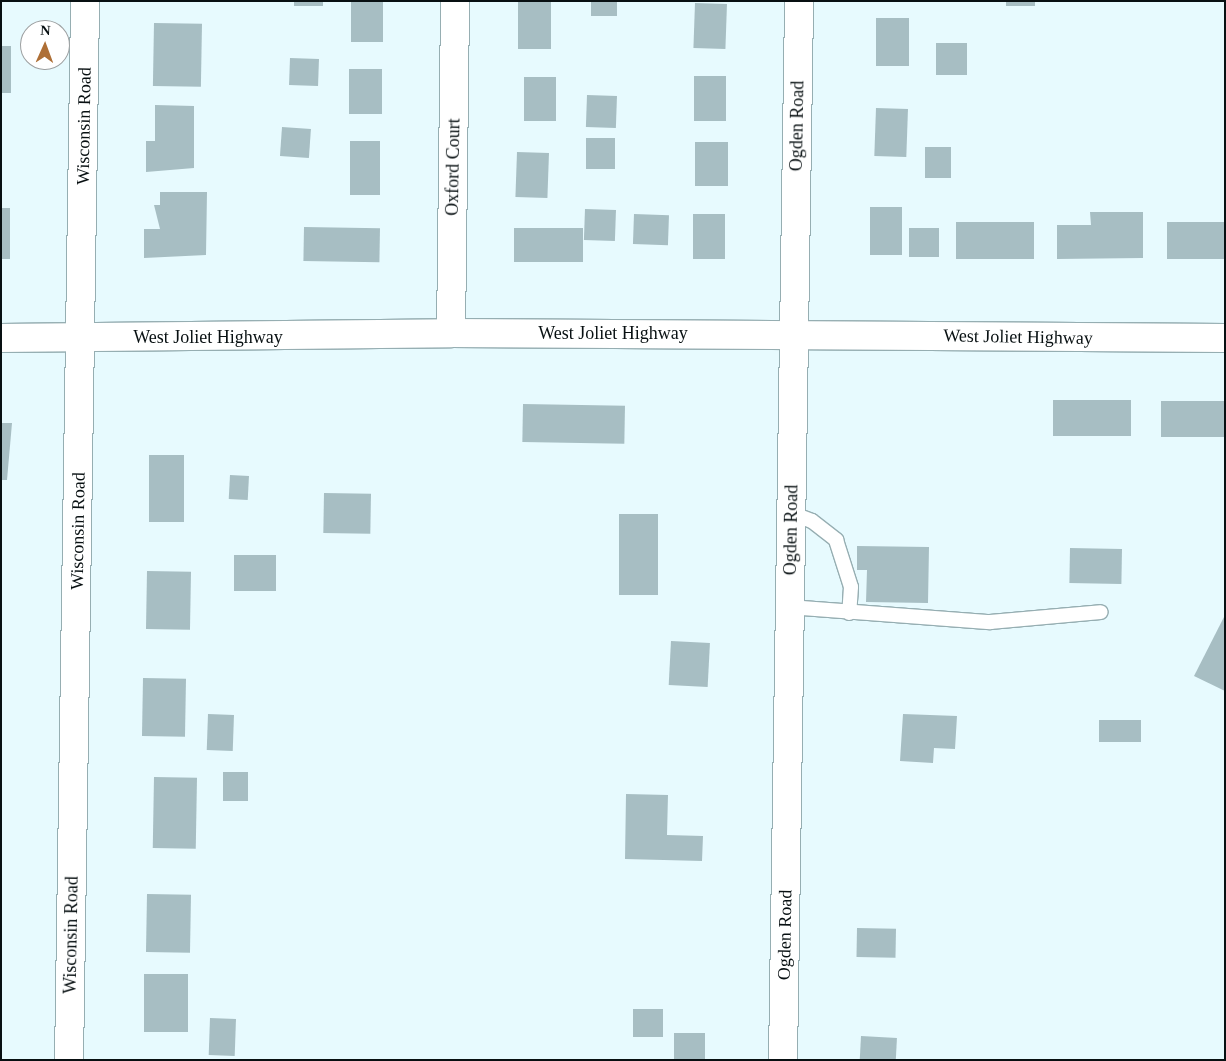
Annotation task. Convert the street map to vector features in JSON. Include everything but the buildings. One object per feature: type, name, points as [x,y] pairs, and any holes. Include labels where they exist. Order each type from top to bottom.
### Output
[{"type":"street","name":"Wisconsin Road","points":[[69,1060],[82,338],[85,1]]},
{"type":"street","name":"Oxford Court","points":[[451,333],[455,1]]},
{"type":"street","name":"Ogden Road","points":[[783,1060],[799,1]]},
{"type":"street","name":"West Joliet Highway","points":[[1,338],[451,333],[1225,338]]},
{"type":"lane","points":[[791,513],[812,522],[836,540],[851,587],[849,613]]},
{"type":"lane","points":[[789,607],[849,613],[990,622],[1101,612]]}]
